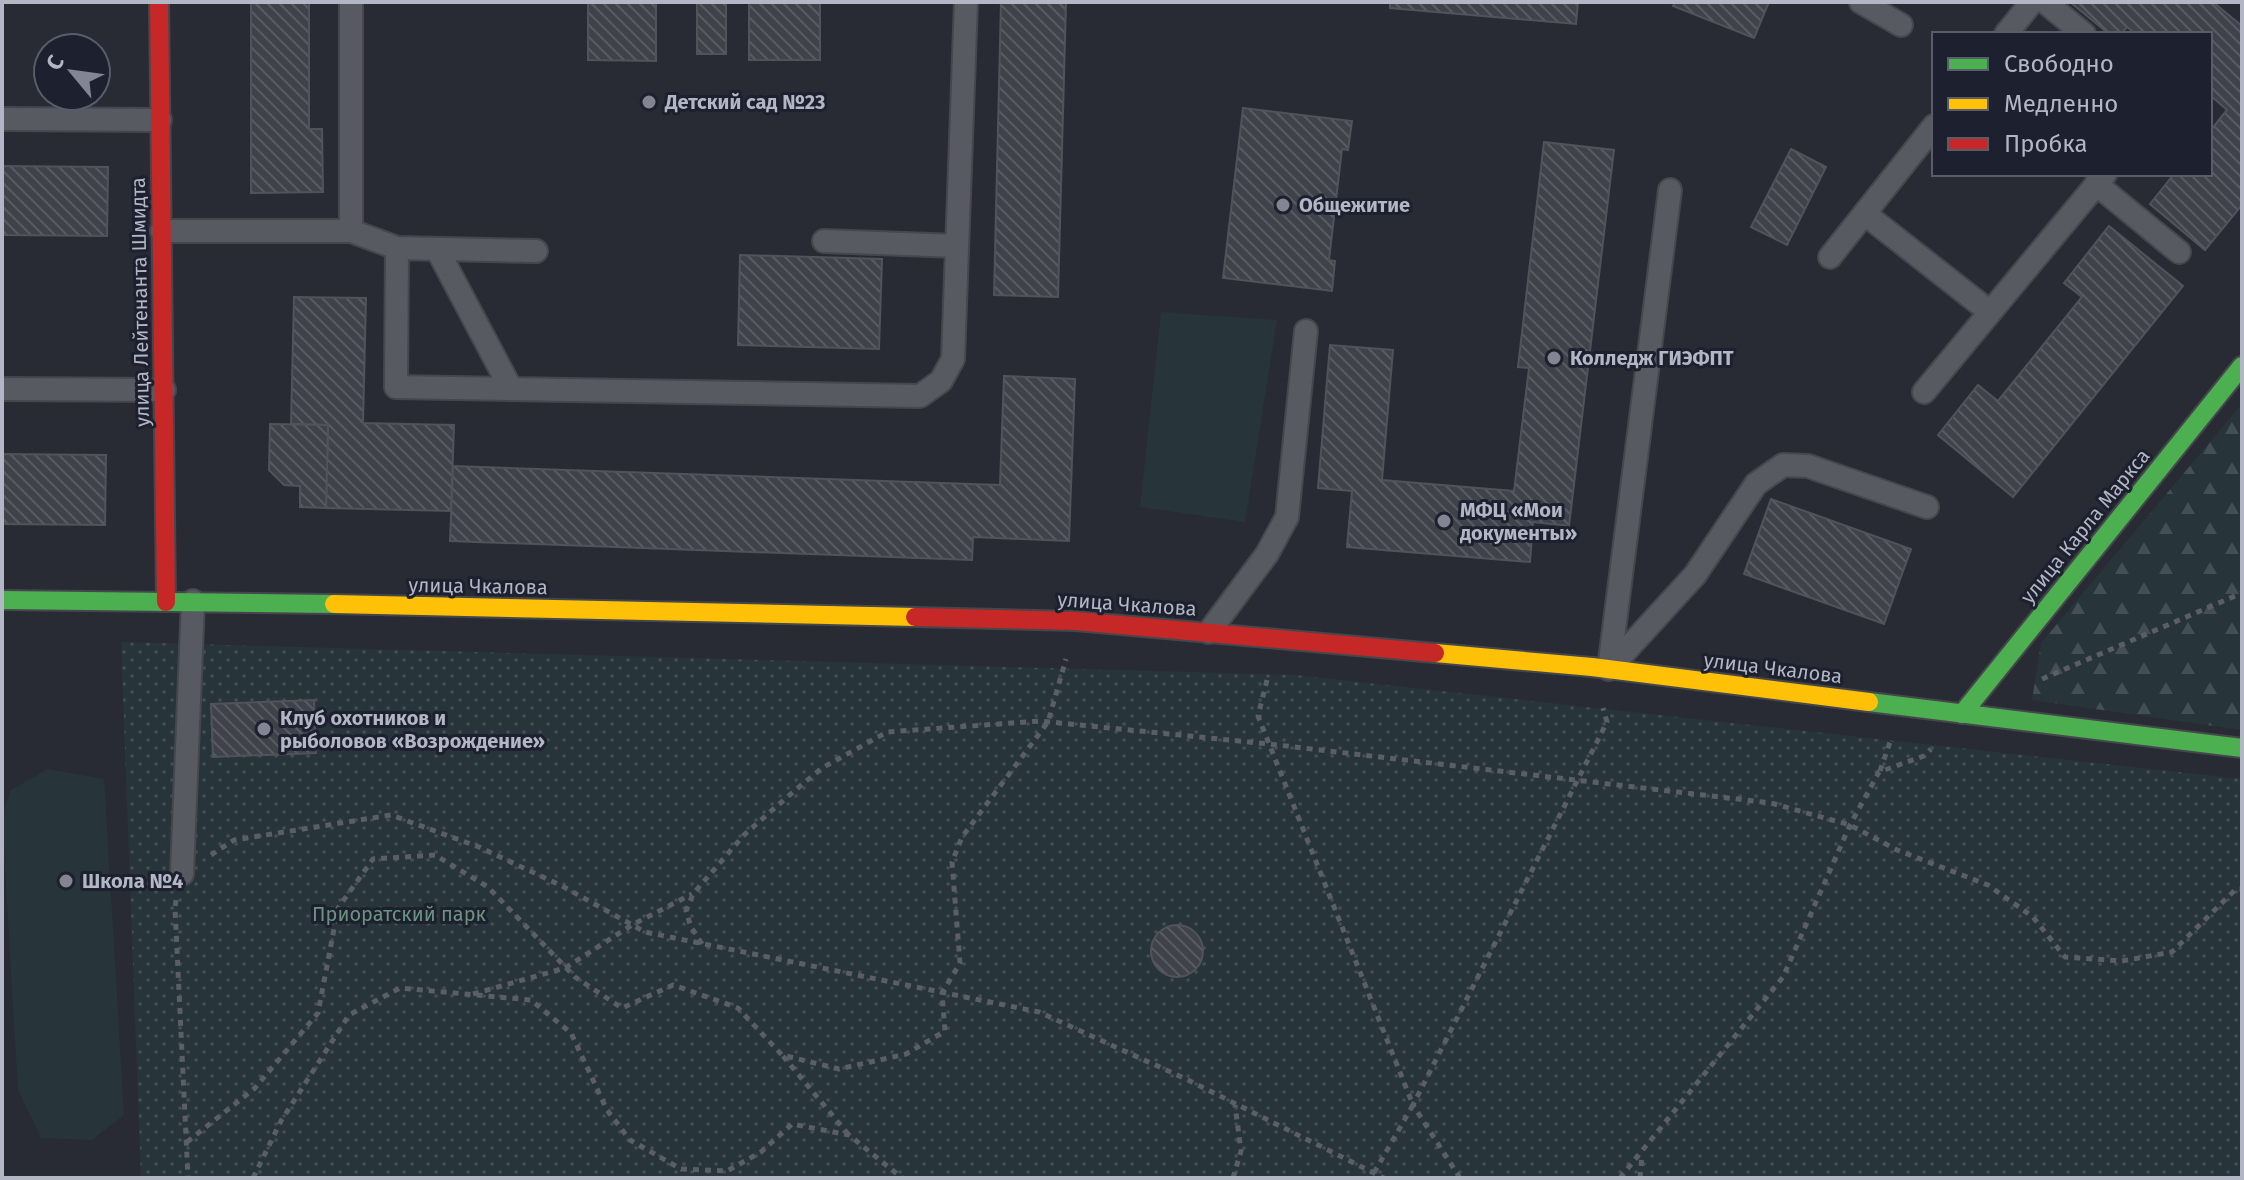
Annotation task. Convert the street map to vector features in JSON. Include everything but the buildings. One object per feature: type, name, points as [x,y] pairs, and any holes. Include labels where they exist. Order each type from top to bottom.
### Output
[{"type":"main road","name":"улица Лейтенанта Шмидта","points":[[159,2],[166,602]]},
{"type":"main road","name":"улица Карла Маркса","points":[[1962,714],[2242,366]]},
{"type":"main road","name":"улица Чкалова","points":[[2,600],[193,601],[1076,621],[1601,668],[2242,748]]},
{"type":"lane","points":[[351,2],[351,231]]},
{"type":"lane","points":[[397,248],[396,387],[920,396],[941,381],[953,359],[966,2]]},
{"type":"lane","points":[[1861,2],[1901,25]]},
{"type":"lane","points":[[2008,32],[2032,2]]},
{"type":"lane","points":[[2045,2],[2082,32]]},
{"type":"lane","points":[[2,119],[160,120]]},
{"type":"lane","points":[[1830,257],[1932,129]]},
{"type":"lane","points":[[1924,392],[2101,179],[2179,252]]},
{"type":"lane","points":[[1601,668],[1670,190]]},
{"type":"lane","points":[[1865,214],[1990,312]]},
{"type":"lane","points":[[162,231],[351,231],[397,248],[536,251]]},
{"type":"lane","points":[[824,241],[957,246]]},
{"type":"lane","points":[[437,249],[511,389]]},
{"type":"lane","points":[[1209,632],[1267,554],[1287,517],[1306,331]]},
{"type":"lane","points":[[2,389],[164,390]]},
{"type":"lane","points":[[1601,668],[1695,575],[1756,484],[1783,465],[1808,466],[1927,507]]},
{"type":"lane","points":[[182,874],[193,601]]},
{"type":"path","points":[[2032,684],[2242,593]]},
{"type":"path","points":[[782,1055],[839,1069],[906,1054],[945,1031],[942,993],[960,963],[952,862],[962,837],[1048,722],[1076,621]]},
{"type":"path","points":[[1371,1178],[1413,1105],[1580,781],[1607,722],[1601,668]]},
{"type":"path","points":[[1267,680],[1258,716],[1413,1105],[1460,1178]]},
{"type":"path","points":[[1620,1178],[1783,977],[1850,825],[1879,772],[1924,756],[1962,714]]},
{"type":"path","points":[[702,944],[691,927],[686,911],[693,894],[744,835],[822,768],[887,732],[1048,722],[1269,744],[1771,803],[1850,825],[1897,850],[1988,885],[2033,917],[2065,957],[2122,961],[2172,952],[2236,889],[2242,889]]},
{"type":"path","points":[[188,1178],[175,908],[182,874],[234,840],[391,815],[479,847],[562,886],[645,932],[1039,1012],[1384,1178]]},
{"type":"path","points":[[186,1143],[255,1088],[318,1013],[338,908],[373,859],[435,855],[488,887],[565,968],[622,1008],[673,985],[738,1008],[849,1135],[902,1178]]},
{"type":"path","points":[[469,995],[565,968],[632,925],[693,894]]},
{"type":"path","points":[[253,1178],[281,1121],[349,1015],[400,988],[531,1000],[571,1033],[607,1110],[630,1140],[681,1169],[727,1171],[761,1152],[792,1124],[849,1135]]},
{"type":"path","points":[[1233,1178],[1241,1151],[1235,1105]]},
{"type":"path","points":[[1640,1178],[1643,1153]]},
{"type":"green space","points":[[1161,312],[1277,320],[1245,522],[1140,507]]},
{"type":"green space","points":[[2242,404],[2242,730],[2032,700],[2041,643]]},
{"type":"green space","name":"Приоратский парк","points":[[121,642],[1295,675],[2242,779],[2242,1178],[141,1178]]},
{"type":"green space","points":[[48,769],[104,779],[124,1115],[92,1140],[41,1138],[18,1090],[2,816],[11,790]]},
{"type":"traffic: fast","points":[[1962,714],[2242,366]]},
{"type":"traffic: fast","points":[[2,600],[334,604]]},
{"type":"traffic: fast","points":[[1869,702],[2242,748]]},
{"type":"traffic: slow","points":[[334,604],[915,617]]},
{"type":"traffic: slow","points":[[1435,653],[1592,667],[1869,702]]},
{"type":"traffic: jam","points":[[159,2],[166,602]]},
{"type":"traffic: jam","points":[[915,617],[1076,621],[1435,653]]},
{"type":"place","name":"Детский сад №23","points":[[649,102]]},
{"type":"place","name":"Общежитие","points":[[1283,205]]},
{"type":"place","name":"Колледж ГИЭФПТ","points":[[1554,358]]},
{"type":"place","name":"МФЦ «Мои документы»","points":[[1444,521]]},
{"type":"place","name":"Клуб охотников и рыболовов «Возрождение»","points":[[264,729]]},
{"type":"place","name":"Школа №4","points":[[66,881]]}]
